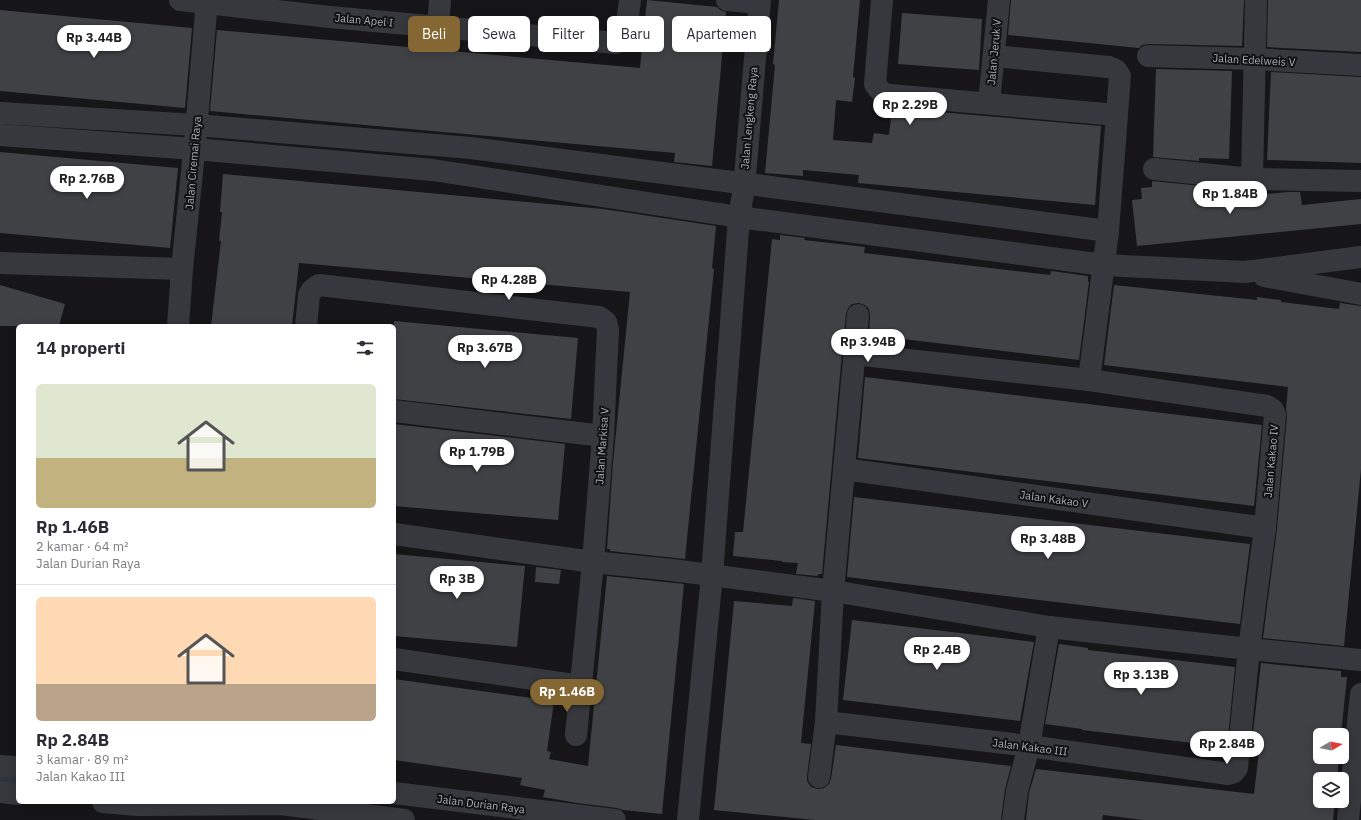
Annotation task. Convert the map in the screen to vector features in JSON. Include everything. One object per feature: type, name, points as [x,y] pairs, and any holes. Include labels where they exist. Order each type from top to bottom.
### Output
[{"type":"street","name":"Jalan Apel I","points":[[180,0],[232,5],[331,8],[408,22]]},
{"type":"street","points":[[439,16],[440,0]]},
{"type":"street","name":"Jalan Apel I","points":[[460,29],[616,43],[623,38],[626,31],[630,0]]},
{"type":"street","points":[[727,0],[760,2]]},
{"type":"street","points":[[882,0],[875,84],[882,93],[890,95],[1118,115]]},
{"type":"street","name":"Jalan Jeruk V","points":[[989,103],[998,0]]},
{"type":"street","points":[[1252,179],[1256,0]]},
{"type":"street","name":"Jalan Ciremai Raya","points":[[178,324],[207,2]]},
{"type":"street","name":"Jalan Lengkeng Raya","points":[[688,820],[712,575],[742,198],[760,2]]},
{"type":"street","points":[[854,354],[1089,380],[1106,248],[1120,76],[1116,70],[1109,67],[994,56]]},
{"type":"street","name":"Jalan Edelweis V","points":[[1148,56],[1254,59],[1361,65]]},
{"type":"street","points":[[0,113],[196,137],[433,170],[742,198],[771,187],[1361,294]]},
{"type":"street","points":[[0,135],[196,137],[471,148],[742,198],[1106,248]]},
{"type":"street","points":[[1154,169],[1252,179],[1361,181]]},
{"type":"street","points":[[1245,272],[1361,257]]},
{"type":"street","points":[[0,263],[182,269]]},
{"type":"street","name":"Jalan Markisa V","points":[[306,324],[309,295],[312,290],[319,285],[599,317],[606,322],[608,330],[603,436],[593,562],[576,735]]},
{"type":"street","points":[[819,777],[826,722],[833,591],[858,315]]},
{"type":"street","name":"Jalan Kakao IV","points":[[1089,380],[1267,406],[1273,410],[1275,415],[1265,528],[1249,649],[1237,768],[1234,772]]},
{"type":"street","points":[[396,412],[603,436]]},
{"type":"street","name":"Jalan Kakao V","points":[[844,470],[1265,528]]},
{"type":"street","points":[[396,534],[593,562],[672,570],[833,591],[1048,627],[1361,660]]},
{"type":"street","points":[[1013,820],[1017,791],[1029,746],[1048,627]]},
{"type":"street","points":[[396,659],[581,686]]},
{"type":"street","points":[[1348,820],[1361,694]]},
{"type":"street","name":"Jalan Kakao III","points":[[826,722],[1029,746],[1228,774],[1234,772]]},
{"type":"street","points":[[0,766],[16,767]]},
{"type":"street","points":[[0,792],[16,794]]},
{"type":"street","name":"Jalan Durian Raya","points":[[396,794],[615,820]]},
{"type":"street","points":[[109,804],[138,813],[282,804],[404,820]]},
{"type":"building","points":[[647,0],[717,7],[726,12],[726,16],[672,16],[672,52],[722,52],[712,166],[674,162],[675,153],[210,111],[217,30],[408,47],[408,52],[460,52],[640,68],[642,52],[664,52],[664,16],[645,16]]},
{"type":"building","points":[[779,0],[860,0],[852,102],[836,100],[833,140],[872,143],[874,133],[889,135],[892,108],[1101,126],[1095,205],[858,183],[859,175],[803,170],[803,176],[765,173],[775,65],[773,64]]},
{"type":"building","points":[[1011,0],[1244,0],[1242,46],[1148,44],[1142,45],[1139,48],[1008,35]]},
{"type":"building","points":[[1268,0],[1361,0],[1361,52],[1267,47]]},
{"type":"building","points":[[0,10],[192,28],[185,108],[0,91]]},
{"type":"building","points":[[902,13],[982,19],[979,70],[898,64]]},
{"type":"building","points":[[1156,69],[1232,71],[1229,159],[1199,158],[1199,161],[1153,157]]},
{"type":"building","points":[[1271,72],[1361,77],[1361,163],[1267,160]]},
{"type":"building","points":[[0,152],[178,168],[170,248],[0,233]]},
{"type":"building","points":[[223,174],[603,209],[716,226],[712,268],[714,269],[685,559],[610,551],[610,549],[607,549],[613,463],[630,292],[299,263],[292,324],[211,324],[221,241],[219,241],[222,212],[220,212]]},
{"type":"building","points":[[1152,181],[1202,186],[1204,200],[1288,192],[1300,192],[1302,205],[1361,199],[1361,224],[1137,246],[1132,200],[1142,199],[1141,188],[1152,187]]},
{"type":"building","points":[[780,235],[805,238],[804,240],[865,247],[864,253],[1050,275],[1051,271],[1088,276],[1089,282],[1079,360],[869,335],[869,309],[865,305],[859,303],[852,304],[848,308],[842,353],[822,574],[817,576],[796,574],[798,563],[733,556],[735,532],[743,532],[772,239],[780,240]]},
{"type":"building","points":[[0,285],[65,304],[60,324],[16,324],[16,326],[0,326]]},
{"type":"building","points":[[1114,285],[1257,300],[1257,297],[1281,300],[1281,302],[1339,309],[1340,303],[1361,306],[1361,469],[1344,646],[1263,638],[1277,529],[1287,416],[1286,409],[1288,387],[1104,365]]},
{"type":"building","points":[[394,321],[578,338],[571,419],[396,399],[396,324],[394,324]]},
{"type":"building","points":[[865,377],[1262,425],[1254,506],[858,458]]},
{"type":"building","points":[[396,424],[565,444],[558,520],[396,506]]},
{"type":"building","points":[[854,497],[1250,544],[1240,624],[847,577]]},
{"type":"building","points":[[396,554],[525,566],[517,647],[396,636]]},
{"type":"building","points":[[536,567],[561,570],[559,584],[535,582]]},
{"type":"building","points":[[607,576],[684,584],[662,814],[623,810],[543,797],[545,790],[520,785],[522,778],[396,760],[396,679],[554,701],[547,751],[551,752],[549,759],[588,766]]},
{"type":"building","points":[[793,598],[815,601],[801,743],[811,744],[807,781],[811,787],[818,789],[824,788],[829,784],[836,745],[1011,766],[1005,789],[1001,820],[815,820],[714,810],[734,601],[792,606]]},
{"type":"building","points":[[852,620],[1034,642],[1020,721],[843,700]]},
{"type":"building","points":[[1059,644],[1088,648],[1088,650],[1235,667],[1227,747],[1082,730],[1045,724]]},
{"type":"building","points":[[1261,663],[1341,671],[1341,677],[1347,677],[1342,728],[1313,728],[1313,764],[1338,764],[1338,772],[1313,772],[1313,808],[1334,808],[1333,820],[1144,820],[1103,815],[1102,820],[1026,820],[1029,793],[1036,769],[1254,794],[1259,751],[1251,750]]},
{"type":"waterway","points":[[0,779],[16,781]]}]
